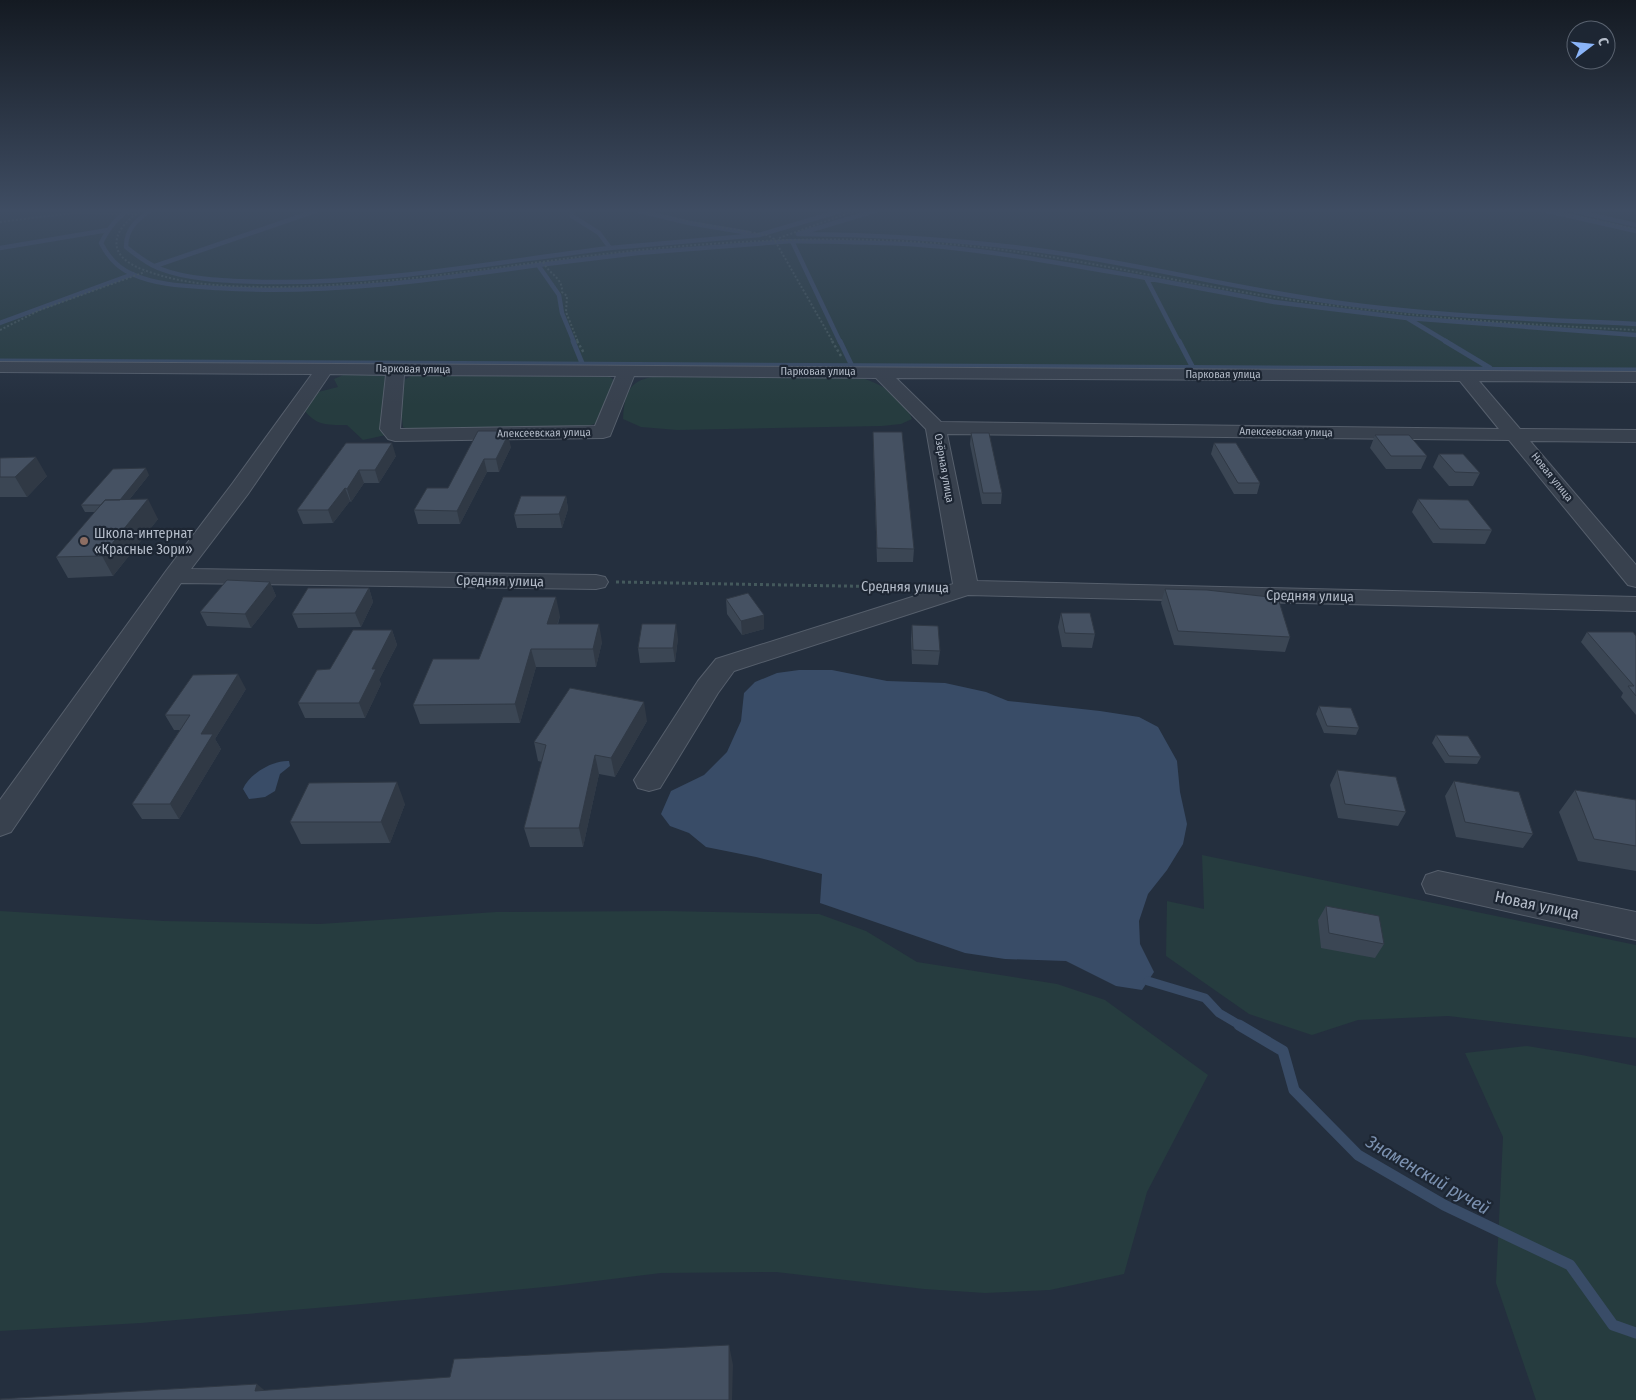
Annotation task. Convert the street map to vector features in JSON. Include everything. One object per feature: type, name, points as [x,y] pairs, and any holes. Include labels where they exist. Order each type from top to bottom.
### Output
[{"type":"street","name":"Парковая улица","points":[[0,367],[396,368],[1636,378]]},
{"type":"street","points":[[0,824],[174,576],[240,489],[326,368]]},
{"type":"street","name":"Алексеевская улица","points":[[396,368],[390,429],[395,435],[603,432],[627,370]]},
{"type":"street","name":"Озёрная улица","points":[[879,372],[936,428],[966,588]]},
{"type":"street","name":"Новая улица","points":[[1466,376],[1636,580]]},
{"type":"street","name":"Алексеевская улица","points":[[936,428],[1636,436]]},
{"type":"street","name":"Средняя улица","points":[[174,576],[596,582]]},
{"type":"street","name":"Средняя улица","points":[[649,780],[708,687],[725,665],[966,588],[1636,604]]},
{"type":"street","name":"Новая улица","points":[[1438,884],[1636,926]]},
{"type":"path","points":[[0,330],[40,310],[140,274]]},
{"type":"path","points":[[156,274],[177,280],[216,285],[310,287],[382,282],[444,274]]},
{"type":"path","points":[[553,274],[560,280],[563,288],[562,292],[567,296],[566,312],[584,356]]},
{"type":"path","points":[[795,274],[846,364]]},
{"type":"path","points":[[1144,274],[1249,294],[1374,312],[1636,330]]},
{"type":"path","name":"Средняя улица","points":[[596,582],[906,587]]},
{"type":"green space","points":[[0,274],[1636,274],[1636,373],[1050,368],[0,365]]},
{"type":"green space","points":[[450,374],[607,375],[614,380],[613,389],[597,423],[588,426],[413,431],[403,427],[401,409],[404,380],[411,376]]},
{"type":"green space","points":[[343,375],[388,376],[386,435],[363,440],[347,425],[333,425],[316,421],[302,407],[314,393],[338,387],[334,379]]},
{"type":"green space","points":[[664,375],[859,377],[884,387],[898,397],[912,419],[901,424],[882,426],[677,430],[641,427],[623,419],[626,399],[632,386],[644,379]]},
{"type":"green space","points":[[1202,855],[1636,945],[1636,1038],[1448,1016],[1358,1020],[1312,1035],[1249,1014],[1166,956],[1167,901],[1204,909]]},
{"type":"green space","points":[[0,911],[164,921],[320,924],[496,912],[665,911],[819,914],[866,931],[917,962],[1057,984],[1105,1000],[1208,1075],[1147,1192],[1124,1274],[1050,1290],[985,1293],[924,1289],[776,1272],[661,1273],[555,1286],[351,1305],[141,1323],[0,1331]]},
{"type":"green space","points":[[1527,1046],[1636,1066],[1636,1400],[1536,1400],[1496,1283],[1503,1137],[1465,1053]]},
{"type":"water","points":[[799,670],[832,670],[887,681],[945,683],[986,692],[1008,701],[1139,717],[1158,727],[1177,761],[1180,792],[1187,824],[1183,844],[1167,870],[1148,894],[1139,921],[1140,944],[1154,972],[1142,990],[1116,986],[1066,961],[1005,959],[965,953],[820,903],[822,874],[756,857],[706,847],[689,833],[670,826],[661,814],[671,791],[704,775],[727,752],[741,721],[744,693],[755,682],[777,673]]},
{"type":"water","points":[[289,761],[290,766],[280,774],[275,791],[265,797],[249,799],[243,789],[250,778],[269,765]]},
{"type":"building","points":[[478,431],[498,431],[497,435],[508,435],[496,459],[484,459],[457,511],[414,510],[427,488],[448,488]]},
{"type":"building","points":[[873,432],[902,432],[914,549],[877,548]]},
{"type":"building","points":[[971,433],[989,433],[1002,493],[983,493]]},
{"type":"building","points":[[1375,435],[1409,435],[1427,456],[1391,456]]},
{"type":"building","points":[[346,443],[392,443],[375,470],[359,470],[347,489],[345,488],[328,510],[297,510]]},
{"type":"building","points":[[1214,443],[1236,443],[1260,483],[1238,483]]},
{"type":"building","points":[[1439,454],[1463,454],[1480,473],[1455,472]]},
{"type":"building","points":[[36,457],[15,477],[0,477],[0,458]]},
{"type":"building","points":[[146,468],[120,500],[105,500],[101,505],[81,505],[113,469]]},
{"type":"building","points":[[521,496],[566,496],[559,514],[514,515]]},
{"type":"building","points":[[148,499],[102,556],[56,557],[105,500]]},
{"type":"building","points":[[1418,499],[1468,500],[1492,530],[1440,529]]},
{"type":"building","points":[[227,580],[270,582],[245,614],[200,612]]},
{"type":"building","points":[[308,588],[369,588],[355,613],[292,614]]},
{"type":"building","points":[[1165,589],[1207,590],[1278,598],[1290,637],[1178,631]]},
{"type":"building","points":[[748,593],[764,615],[741,621],[726,599]]},
{"type":"building","points":[[503,597],[556,597],[547,624],[599,624],[593,649],[531,649],[515,704],[413,705],[433,659],[479,659]]},
{"type":"building","points":[[1061,613],[1090,613],[1095,634],[1065,633]]},
{"type":"building","points":[[642,624],[676,624],[673,648],[638,648]]},
{"type":"building","points":[[912,625],[938,626],[940,651],[913,650]]},
{"type":"building","points":[[353,630],[392,630],[372,669],[376,669],[359,703],[298,703],[317,670],[330,669]]},
{"type":"building","points":[[1587,632],[1633,632],[1636,636],[1636,696],[1628,686],[1634,686]]},
{"type":"building","points":[[238,674],[201,734],[213,734],[170,804],[132,804],[190,715],[165,715],[193,675]]},
{"type":"building","points":[[570,688],[644,702],[611,758],[595,755],[579,828],[524,828],[546,745],[534,742]]},
{"type":"building","points":[[1319,706],[1351,708],[1359,728],[1327,726]]},
{"type":"building","points":[[1436,735],[1468,736],[1481,757],[1449,756]]},
{"type":"building","points":[[1337,770],[1396,777],[1406,812],[1345,804]]},
{"type":"building","points":[[1454,781],[1519,792],[1533,834],[1465,822]]},
{"type":"building","points":[[397,782],[381,822],[290,822],[309,783]]},
{"type":"building","points":[[1575,790],[1636,800],[1636,846],[1594,839]]},
{"type":"building","points":[[1326,906],[1379,916],[1384,944],[1329,933]]},
{"type":"building","points":[[729,1345],[729,1400],[0,1400],[257,1384],[255,1391],[450,1377],[454,1359]]},
{"type":"waterway","points":[[0,323],[132,274]]},
{"type":"waterway","points":[[133,274],[152,281],[174,285],[258,290],[338,288],[470,274]]},
{"type":"waterway","points":[[179,274],[211,280],[266,282],[309,282],[410,274]]},
{"type":"waterway","points":[[545,274],[559,295],[562,313],[574,342]]},
{"type":"waterway","points":[[808,274],[840,342]]},
{"type":"waterway","points":[[1124,274],[1146,278]]},
{"type":"waterway","points":[[1177,274],[1289,295],[1398,310],[1636,324]]},
{"type":"waterway","points":[[1146,278],[1274,302],[1407,318]]},
{"type":"waterway","points":[[1146,278],[1179,342]]},
{"type":"waterway","points":[[1407,318],[1636,335]]},
{"type":"waterway","points":[[1407,318],[1447,342]]},
{"type":"waterway","points":[[573,341],[582,363]]},
{"type":"waterway","points":[[840,341],[851,364]]},
{"type":"waterway","points":[[1179,341],[1192,366]]},
{"type":"waterway","points":[[1445,341],[1490,368]]},
{"type":"waterway","points":[[0,361],[1636,370]]},
{"type":"waterway","name":"Знаменский ручей","points":[[1148,981],[1205,998],[1219,1013],[1241,1026]]},
{"type":"waterway","name":"Знаменский ручей","points":[[1239,1025],[1283,1051],[1294,1090],[1358,1155],[1444,1205],[1570,1265],[1613,1325],[1636,1333]]},
{"type":"place","name":"Школа-интернат «Красные Зори»","points":[[84,541]]}]
